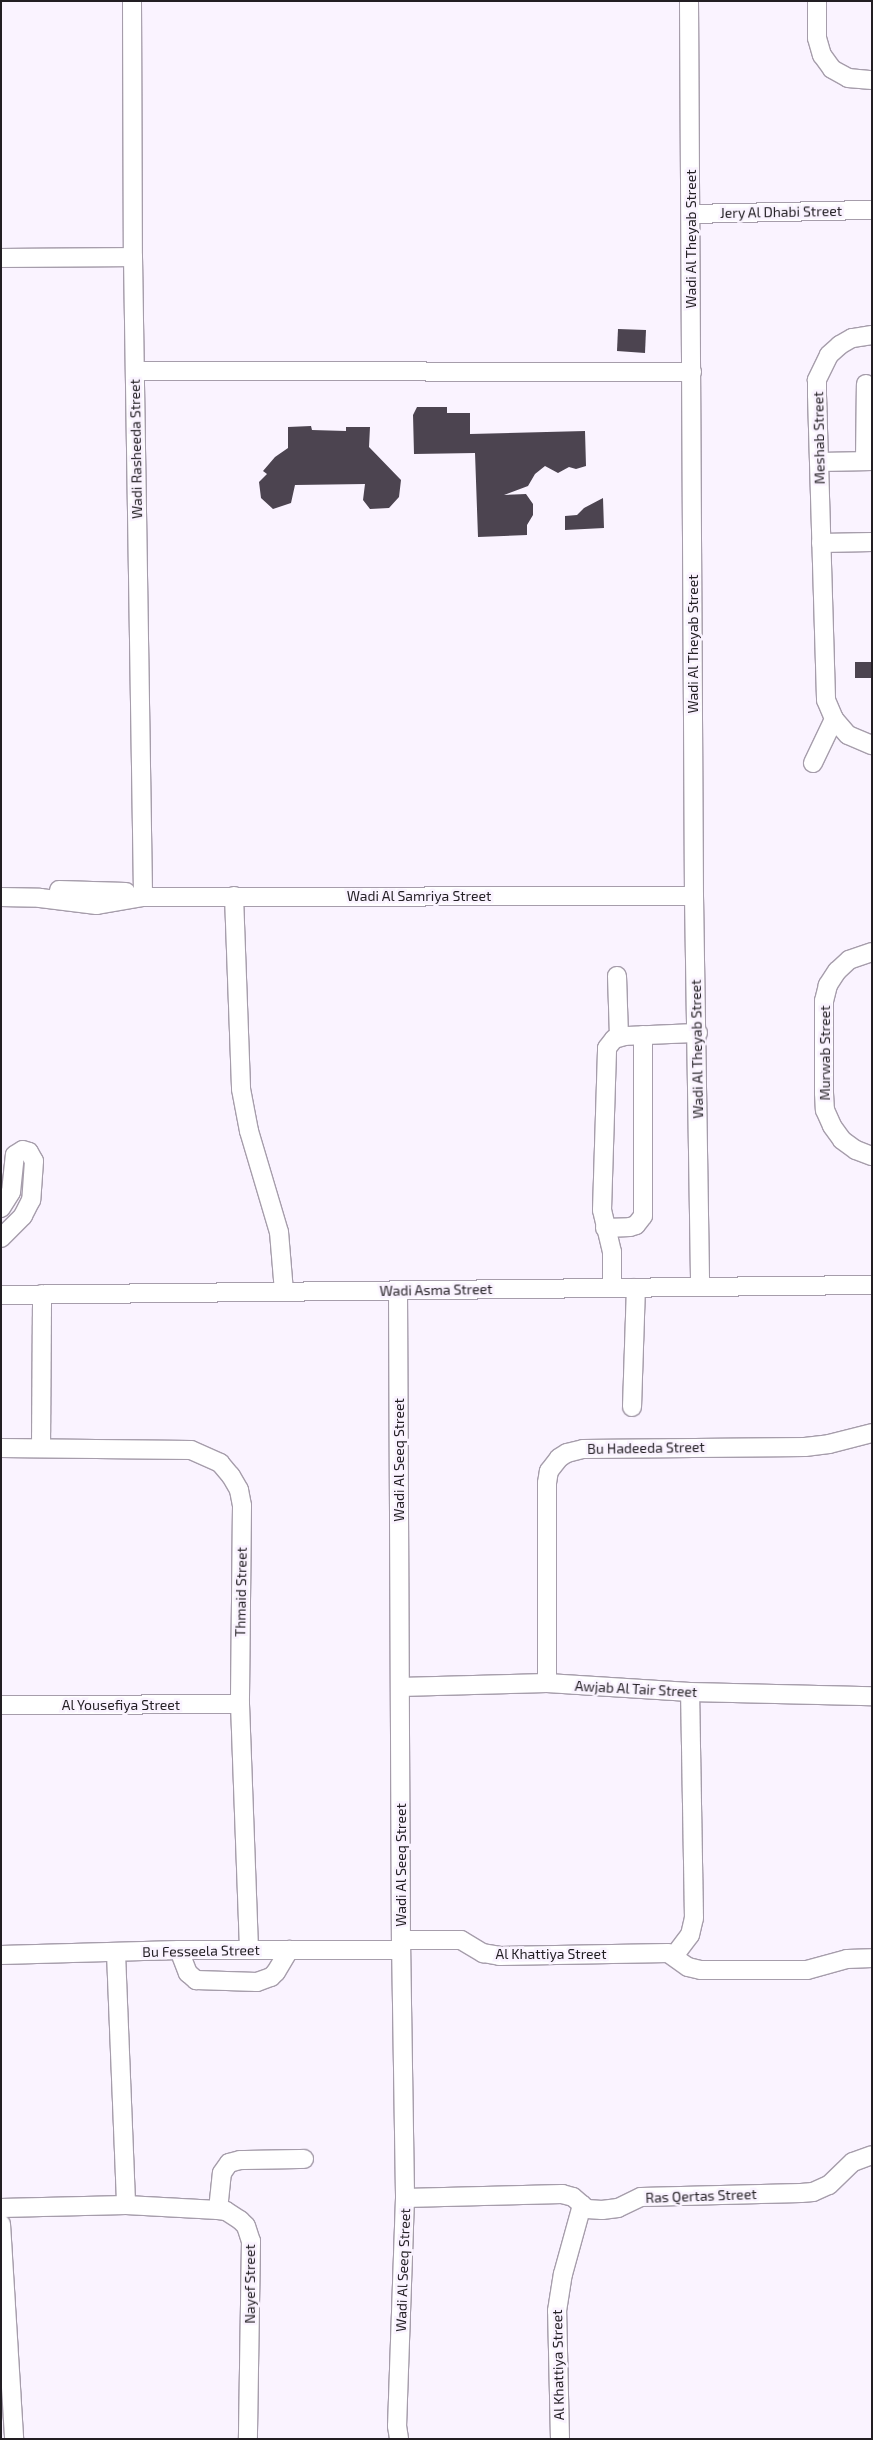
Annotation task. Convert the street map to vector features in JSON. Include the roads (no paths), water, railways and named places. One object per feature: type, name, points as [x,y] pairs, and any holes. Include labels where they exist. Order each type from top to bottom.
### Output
[{"type":"street","name":"Wadi Rasheeda Street","points":[[132,1],[133,256],[143,897]]},
{"type":"street","name":"Wadi Al Theyab Street","points":[[689,1],[694,896],[698,1033],[700,1287]]},
{"type":"street","points":[[817,1],[817,38],[822,55],[832,69],[848,78],[872,80]]},
{"type":"street","name":"Jery Al Dhabi Street","points":[[691,214],[872,210]]},
{"type":"street","points":[[1,258],[133,256]]},
{"type":"street","name":"Meshab Street","points":[[872,335],[852,338],[829,354],[818,380],[817,394],[826,700],[834,720],[848,735],[872,745]]},
{"type":"street","points":[[135,372],[692,372]]},
{"type":"street","points":[[819,462],[868,461],[866,384]]},
{"type":"street","points":[[821,543],[872,542]]},
{"type":"street","points":[[813,763],[834,720]]},
{"type":"street","name":"Wadi Al Samriya Street","points":[[1,886],[92,893],[122,892],[143,897]]},
{"type":"street","points":[[234,896],[241,1089],[249,1131],[279,1232],[284,1292]]},
{"type":"street","name":"Wadi Al Samriya Street","points":[[1,897],[40,898],[97,905],[143,897],[694,896]]},
{"type":"street","name":"Murwab Street","points":[[872,952],[849,960],[837,971],[828,985],[824,1001],[824,1093],[826,1110],[832,1126],[842,1140],[856,1150],[872,1156]]},
{"type":"street","points":[[617,976],[619,1037]]},
{"type":"street","points":[[612,1288],[612,1252],[602,1210],[605,1053],[610,1043],[619,1037],[698,1033]]},
{"type":"street","points":[[605,1228],[630,1227],[636,1225],[643,1216],[643,1035]]},
{"type":"street","points":[[1,1208],[11,1192],[14,1155],[24,1150],[29,1152],[34,1161],[31,1200],[23,1216],[1,1238]]},
{"type":"street","name":"Wadi Asma Street","points":[[1,1295],[872,1285]]},
{"type":"street","points":[[632,1407],[636,1288]]},
{"type":"street","name":"Wadi Al Seeq Street","points":[[398,1290],[401,1945],[405,2198],[397,2416],[399,2439]]},
{"type":"street","points":[[41,1447],[42,1294]]},
{"type":"street","name":"Bu Hadeeda Street","points":[[547,1683],[547,1484],[549,1471],[559,1458],[567,1453],[583,1449],[805,1447],[829,1444],[872,1433]]},
{"type":"street","name":"Thmaid Street","points":[[1,1448],[179,1449],[213,1458],[232,1476],[239,1490],[242,1506],[240,1704],[249,1950]]},
{"type":"street","name":"Awjab Al Tair Street","points":[[400,1687],[547,1683],[690,1692],[872,1696]]},
{"type":"street","points":[[674,1956],[690,1935],[694,1918],[690,1692]]},
{"type":"street","name":"Al Yousefiya Street","points":[[1,1705],[240,1704]]},
{"type":"street","name":"Al Khattiya Street","points":[[401,1945],[461,1940],[483,1953],[500,1956],[662,1953],[674,1956],[688,1967],[700,1970],[807,1970],[846,1959],[872,1958]]},
{"type":"street","name":"Bu Fesseela Street","points":[[1,1955],[179,1950],[289,1950],[401,1945]]},
{"type":"street","points":[[179,1950],[188,1973],[196,1980],[257,1982],[276,1972],[289,1950]]},
{"type":"street","points":[[116,1953],[126,2205]]},
{"type":"street","name":"Ras Qertas Street","points":[[405,2198],[562,2194],[573,2197],[591,2210],[602,2210],[618,2208],[641,2197],[813,2192],[836,2180],[853,2162],[872,2155]]},
{"type":"street","points":[[218,2210],[222,2173],[229,2163],[240,2160],[304,2159]]},
{"type":"street","name":"Nayef Street","points":[[1,2208],[126,2205],[226,2211],[240,2220],[246,2226],[251,2241],[248,2439]]},
{"type":"street","name":"Al Khattiya Street","points":[[560,2439],[557,2311],[566,2261],[582,2205]]},
{"type":"street","points":[[1,2224],[14,2439]]}]
